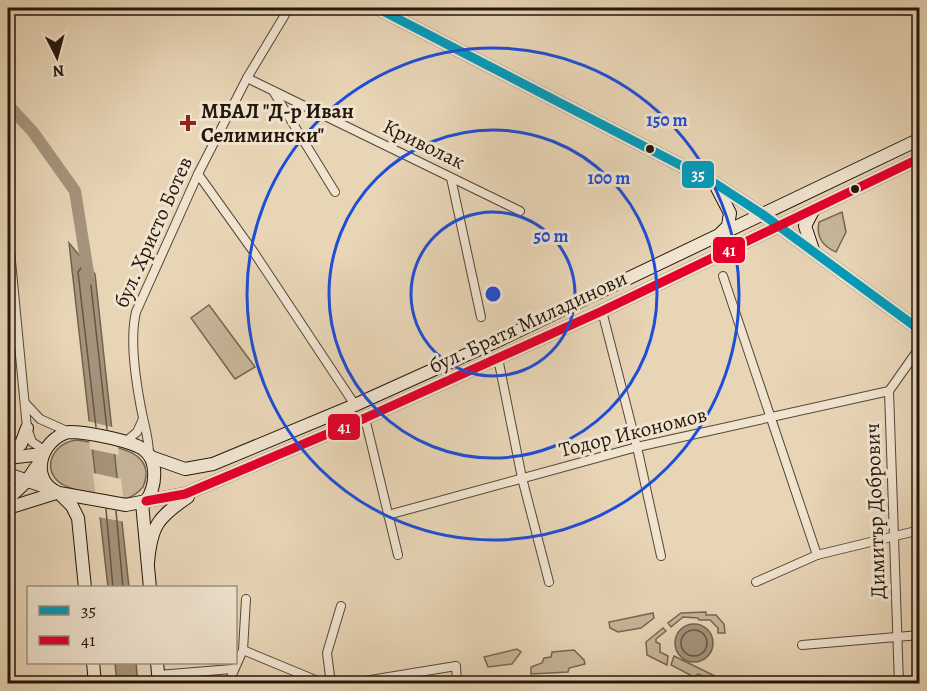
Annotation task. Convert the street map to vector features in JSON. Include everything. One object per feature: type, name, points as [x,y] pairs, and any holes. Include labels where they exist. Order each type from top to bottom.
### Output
[{"type":"main road","points":[[377,8],[713,182],[762,214],[920,330]]},
{"type":"main road","name":"бул. Братя Миладинови","points":[[150,456],[177,468],[207,466],[355,405],[920,139]]},
{"type":"main road","name":"бул. Братя Миладинови","points":[[144,502],[173,497],[205,486],[365,418],[602,311],[919,158]]},
{"type":"main road","points":[[713,182],[727,202],[730,213],[728,226],[720,234]]},
{"type":"main road","points":[[814,208],[807,216],[805,230],[814,254]]},
{"type":"main road","points":[[8,453],[21,444],[27,428]]},
{"type":"main road","points":[[8,499],[26,482],[42,454],[54,439],[69,432],[122,442],[142,449],[150,456],[153,482],[144,502],[150,586]]},
{"type":"main road","points":[[8,458],[42,454]]},
{"type":"main road","points":[[42,454],[42,473],[55,492],[72,506],[78,518],[85,586]]},
{"type":"main road","points":[[8,474],[55,492],[93,500],[126,506],[144,502]]},
{"type":"main road","points":[[8,484],[8,491]]},
{"type":"main road","points":[[148,563],[150,542],[160,519],[205,486]]},
{"type":"main road","points":[[8,508],[55,492]]},
{"type":"main road","points":[[93,664],[95,684]]},
{"type":"street","name":"бул. Христо Ботев","points":[[150,456],[149,434],[144,419],[132,335],[134,321],[140,302],[198,174],[247,78],[289,8]]},
{"type":"street","name":"Криволак","points":[[247,78],[520,211]]},
{"type":"street","points":[[273,91],[335,192]]},
{"type":"street","points":[[198,174],[279,289],[355,405]]},
{"type":"street","points":[[451,178],[481,317]]},
{"type":"street","points":[[8,230],[27,428],[32,442],[42,454]]},
{"type":"street","points":[[723,276],[817,555]]},
{"type":"street","points":[[602,311],[637,447],[661,556]]},
{"type":"street","points":[[889,391],[920,347]]},
{"type":"street","points":[[498,358],[522,478],[549,582]]},
{"type":"street","name":"Тодор Икономов","points":[[388,515],[637,447],[889,391]]},
{"type":"street","name":"Димитър Добрович","points":[[889,391],[899,684]]},
{"type":"street","points":[[25,403],[40,419],[69,432]]},
{"type":"street","points":[[365,418],[398,555]]},
{"type":"street","points":[[122,442],[137,432],[144,419]]},
{"type":"street","points":[[756,582],[817,555],[920,530]]},
{"type":"street","points":[[237,660],[243,650],[246,599]]},
{"type":"street","points":[[331,684],[327,653],[341,606]]},
{"type":"street","points":[[802,645],[920,635]]},
{"type":"street","points":[[243,650],[325,684]]},
{"type":"street","points":[[228,684],[235,664]]},
{"type":"street","points":[[346,684],[456,666],[457,684]]},
{"type":"street","points":[[158,674],[232,669]]},
{"type":"shaded area","points":[[842,212],[846,232],[836,252],[821,240],[818,232],[819,222]]},
{"type":"shaded area","points":[[209,305],[255,367],[235,379],[191,318]]},
{"type":"shaded area","points":[[78,440],[126,450],[136,456],[144,463],[146,474],[143,487],[129,498],[123,499],[90,494],[59,482],[53,476],[51,469],[53,455],[63,445]]},
{"type":"shaded area","points":[[706,612],[706,615],[716,615],[724,624],[725,633],[718,633],[718,628],[710,620],[683,617],[671,627],[668,623],[681,613]]},
{"type":"shaded area","points":[[653,613],[654,618],[641,628],[618,632],[610,628],[609,622]]},
{"type":"shaded area","points":[[663,628],[666,631],[656,639],[656,642],[660,644],[660,652],[668,656],[667,665],[647,655],[646,642]]},
{"type":"shaded area","points":[[517,649],[521,652],[512,664],[488,667],[484,657]]},
{"type":"shaded area","points":[[574,650],[585,664],[569,668],[568,672],[531,674],[531,667],[542,663],[544,658],[551,657],[552,652]]},
{"type":"shaded area","points":[[674,656],[715,676],[716,681],[698,674],[694,677],[671,665]]},
{"type":"water","points":[[69,243],[95,274],[129,586],[108,586]]},
{"type":"water","points":[[694,624],[708,629],[713,643],[708,657],[694,662],[680,657],[675,643],[680,629]]},
{"type":"water","points":[[115,664],[136,664],[138,683],[117,683]]},
{"type":"pier","points":[[87,421],[116,428],[119,455],[90,449]]},
{"type":"pier","points":[[93,473],[121,479],[126,522],[98,517]]},
{"type":"waterway","points":[[8,105],[33,132],[75,191],[89,279]]},
{"type":"transit line","name":"35","points":[[377,8],[713,182],[762,214],[920,330]]},
{"type":"transit line","name":"41","points":[[146,501],[185,494],[365,418],[602,311],[920,158]]},
{"type":"place","name":"МБАЛ \"Д-р Иван Селимински\"","points":[[188,123]]}]
